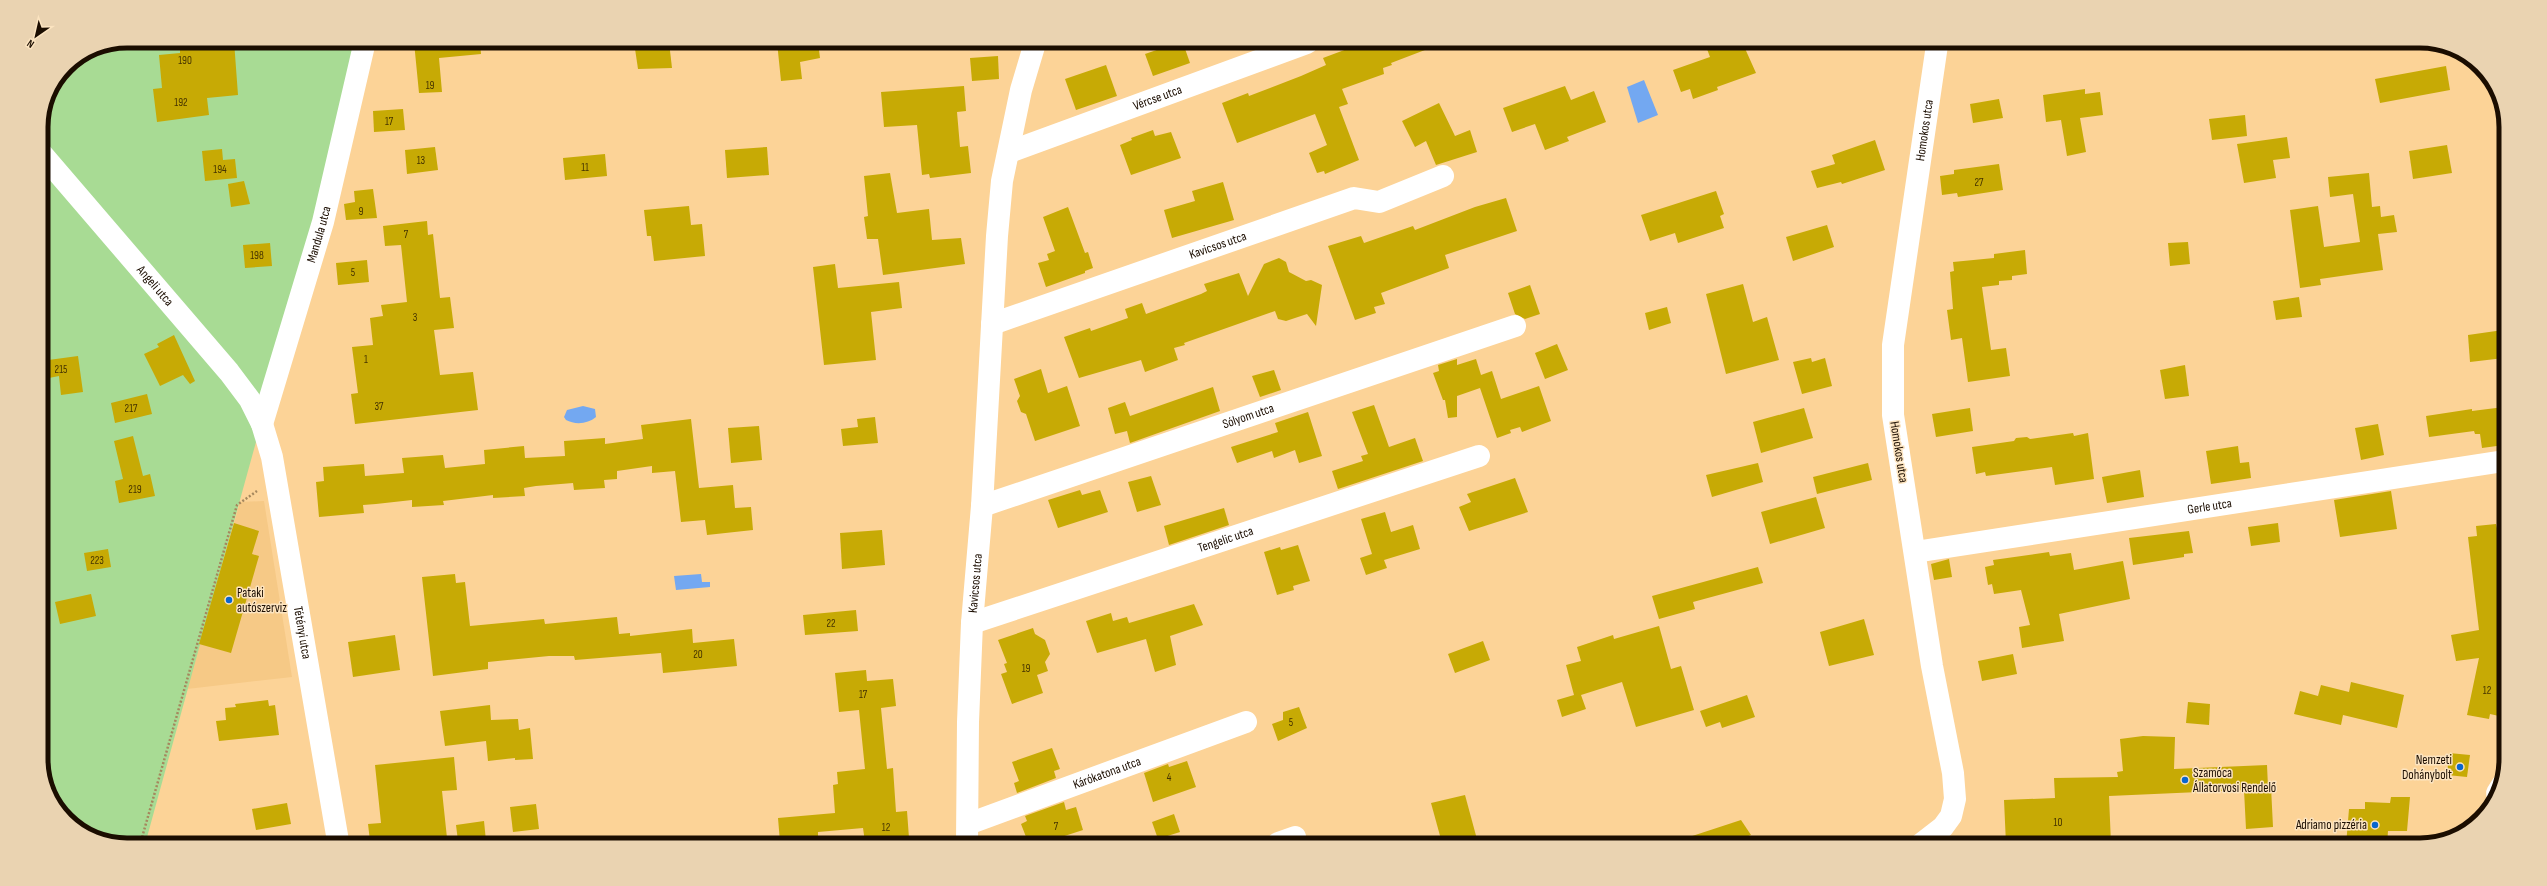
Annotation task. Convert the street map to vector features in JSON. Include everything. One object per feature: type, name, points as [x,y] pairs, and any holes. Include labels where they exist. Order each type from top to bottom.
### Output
[{"type":"street","name":"Mandula utca","points":[[262,424],[323,222],[364,48]]},
{"type":"street","name":"Kavicsos utca","points":[[967,833],[968,722],[972,623],[982,506],[1002,181],[1021,90],[1034,48]]},
{"type":"street","name":"Vércse utca","points":[[1008,152],[1293,48]]},
{"type":"street","name":"Homokos utca","points":[[1928,838],[1942,827],[1951,816],[1955,799],[1953,774],[1932,666],[1893,416],[1893,344],[1936,48]]},
{"type":"street","name":"Angeli utca","points":[[48,161],[230,372],[250,400],[262,424]]},
{"type":"street","name":"Kavicsos utca","points":[[992,324],[1354,198],[1379,202],[1443,176]]},
{"type":"street","name":"Sólyom utca","points":[[982,506],[1515,326]]},
{"type":"street","name":"Tétényi utca","points":[[262,424],[277,483],[337,838]]},
{"type":"street","name":"Tengelic utca","points":[[972,623],[1479,456]]},
{"type":"street","name":"Gerle utca","points":[[1915,552],[2499,462]]},
{"type":"street","name":"Kárókatona utca","points":[[967,833],[1246,722]]},
{"type":"path","points":[[142,838],[237,505],[250,494],[277,483]]},
{"type":"shaded area","points":[[264,501],[292,677],[187,689],[240,502]]},
{"type":"green space","points":[[127,48],[363,48],[147,838],[127,838],[102,834],[79,822],[64,807],[52,784],[48,764],[48,127],[52,102],[61,83],[71,71],[83,61],[107,51]]},
{"type":"water","points":[[1644,80],[1658,115],[1638,123],[1627,87]]},
{"type":"water","points":[[583,406],[595,409],[596,417],[581,423],[573,423],[566,420],[564,417],[567,410]]},
{"type":"water","points":[[701,574],[702,582],[710,582],[710,587],[676,590],[674,576]]},
{"type":"building","points":[[235,48],[238,95],[207,98],[209,115],[157,122],[153,89],[162,88],[159,55],[180,53],[180,49]]},
{"type":"building","points":[[415,48],[480,48],[481,54],[439,58],[442,92],[419,93]]},
{"type":"building","points":[[635,48],[670,48],[672,68],[638,69]]},
{"type":"building","points":[[778,48],[819,48],[820,58],[800,62],[802,79],[781,81]]},
{"type":"building","points":[[1162,48],[1185,48],[1190,63],[1153,76],[1145,54]]},
{"type":"building","points":[[1350,48],[1430,48],[1391,63],[1392,65],[1383,68],[1384,74],[1342,89],[1348,104],[1339,107],[1359,160],[1325,174],[1324,171],[1317,173],[1309,153],[1327,145],[1315,114],[1237,143],[1222,103],[1248,93],[1249,96],[1326,65],[1323,58]]},
{"type":"building","points":[[1745,48],[1756,73],[1717,87],[1718,90],[1693,99],[1690,89],[1681,92],[1673,70],[1710,57],[1707,49]]},
{"type":"building","points":[[998,56],[999,79],[972,81],[970,58]]},
{"type":"building","points":[[1106,65],[1117,96],[1076,110],[1065,79]]},
{"type":"building","points":[[2446,66],[2450,90],[2380,103],[2375,79]]},
{"type":"building","points":[[964,86],[966,111],[957,112],[960,147],[968,146],[971,173],[930,178],[929,174],[922,175],[917,125],[884,127],[881,92]]},
{"type":"building","points":[[1565,86],[1571,100],[1594,91],[1606,122],[1567,137],[1569,141],[1545,150],[1535,124],[1512,132],[1503,108]]},
{"type":"building","points":[[2085,89],[2085,94],[2100,92],[2103,115],[2080,118],[2086,152],[2067,156],[2061,120],[2046,122],[2043,95]]},
{"type":"building","points":[[1999,99],[2003,118],[1973,123],[1970,104]]},
{"type":"building","points":[[1439,103],[1455,136],[1470,130],[1477,152],[1436,165],[1426,141],[1415,147],[1402,121]]},
{"type":"building","points":[[403,109],[405,130],[374,132],[373,111]]},
{"type":"building","points":[[2245,115],[2247,136],[2212,140],[2209,119]]},
{"type":"building","points":[[1153,130],[1155,136],[1171,132],[1181,158],[1131,175],[1120,145],[1132,140],[1131,138]]},
{"type":"building","points":[[2287,137],[2290,158],[2273,160],[2276,178],[2244,183],[2237,144]]},
{"type":"building","points":[[1875,140],[1885,170],[1842,184],[1841,182],[1817,188],[1811,171],[1835,164],[1832,155]]},
{"type":"building","points":[[2447,145],[2452,173],[2413,179],[2409,151]]},
{"type":"building","points":[[435,147],[438,170],[407,174],[405,150]]},
{"type":"building","points":[[767,147],[769,175],[727,178],[725,150]]},
{"type":"building","points":[[222,149],[223,160],[235,159],[237,178],[205,181],[202,151]]},
{"type":"building","points":[[605,154],[607,176],[565,180],[563,158]]},
{"type":"building","points":[[1999,164],[2003,190],[1958,197],[1957,193],[1942,195],[1940,176],[1954,174],[1954,170]]},
{"type":"building","points":[[890,173],[897,213],[929,209],[932,240],[961,238],[965,264],[883,275],[878,239],[867,239],[864,217],[868,216],[864,176]]},
{"type":"building","points":[[2369,173],[2372,207],[2380,206],[2381,217],[2394,215],[2397,232],[2378,234],[2383,270],[2320,279],[2321,285],[2300,288],[2290,210],[2318,206],[2324,247],[2360,242],[2353,194],[2330,197],[2328,177]]},
{"type":"building","points":[[244,181],[250,204],[231,207],[228,184]]},
{"type":"building","points":[[1223,182],[1234,220],[1172,238],[1164,210],[1195,201],[1192,191]]},
{"type":"building","points":[[373,189],[377,218],[346,220],[344,204],[355,202],[354,191]]},
{"type":"building","points":[[1716,191],[1724,214],[1720,216],[1724,228],[1678,243],[1675,233],[1650,241],[1641,215]]},
{"type":"building","points":[[1506,198],[1517,231],[1445,255],[1449,268],[1381,293],[1385,304],[1374,307],[1376,313],[1355,320],[1328,246],[1361,236],[1364,243],[1413,226],[1415,230],[1475,207]]},
{"type":"building","points":[[689,206],[691,225],[702,224],[705,256],[654,261],[651,236],[647,236],[644,210]]},
{"type":"building","points":[[1068,207],[1085,253],[1088,252],[1093,268],[1085,271],[1085,273],[1046,287],[1038,263],[1049,260],[1047,254],[1055,251],[1043,217]]},
{"type":"building","points":[[427,221],[428,235],[433,234],[440,298],[450,297],[454,328],[434,330],[440,375],[473,372],[478,410],[355,424],[351,394],[358,393],[352,347],[373,345],[370,318],[383,316],[381,305],[407,302],[401,245],[385,246],[383,226]]},
{"type":"building","points":[[1827,225],[1834,247],[1793,261],[1786,237]]},
{"type":"building","points":[[2188,242],[2190,264],[2170,266],[2168,243]]},
{"type":"building","points":[[270,243],[272,266],[245,268],[243,245]]},
{"type":"building","points":[[2025,250],[2027,274],[2012,276],[2012,280],[1999,281],[1999,285],[1982,287],[1991,350],[2006,348],[2010,376],[1968,382],[1962,338],[1951,340],[1947,310],[1953,309],[1950,272],[1954,271],[1953,262],[1994,258],[1994,254]]},
{"type":"building","points":[[1279,258],[1286,262],[1289,272],[1306,281],[1311,280],[1322,285],[1316,326],[1307,314],[1286,321],[1278,319],[1275,311],[1184,343],[1185,345],[1174,348],[1178,360],[1145,372],[1141,360],[1079,378],[1064,337],[1090,328],[1091,331],[1128,318],[1125,309],[1142,303],[1146,314],[1201,294],[1207,291],[1204,284],[1239,273],[1248,296],[1264,264]]},
{"type":"building","points":[[367,260],[369,282],[338,285],[336,263]]},
{"type":"building","points":[[835,264],[838,288],[899,282],[902,308],[871,312],[876,360],[824,365],[813,267]]},
{"type":"building","points":[[1743,284],[1753,322],[1767,317],[1779,360],[1726,374],[1706,294]]},
{"type":"building","points":[[1530,285],[1540,314],[1525,319],[1515,314],[1508,293]]},
{"type":"building","points":[[2299,297],[2302,317],[2276,320],[2273,301]]},
{"type":"building","points":[[1667,307],[1671,323],[1649,330],[1645,313]]},
{"type":"building","points":[[2499,331],[2499,359],[2470,362],[2468,335]]},
{"type":"building","points":[[174,335],[195,381],[190,384],[183,375],[160,386],[144,354],[159,347],[157,344]]},
{"type":"building","points":[[1557,344],[1568,370],[1545,379],[1535,353]]},
{"type":"building","points":[[78,356],[83,392],[61,395],[59,376],[48,378],[48,360]]},
{"type":"building","points":[[1811,358],[1812,362],[1825,358],[1832,386],[1802,394],[1793,362]]},
{"type":"building","points":[[1457,359],[1457,365],[1476,359],[1481,375],[1492,371],[1501,399],[1539,386],[1551,421],[1522,432],[1520,427],[1510,430],[1511,433],[1497,438],[1480,388],[1457,396],[1457,417],[1448,418],[1445,400],[1443,400],[1433,373],[1439,371],[1438,365]]},
{"type":"building","points":[[2185,365],[2189,396],[2165,399],[2160,370]]},
{"type":"building","points":[[1041,369],[1048,393],[1067,386],[1080,426],[1035,441],[1026,414],[1021,412],[1017,401],[1020,396],[1014,379]]},
{"type":"building","points":[[1274,370],[1281,390],[1260,397],[1252,376]]},
{"type":"building","points":[[1213,387],[1220,411],[1130,443],[1127,431],[1115,434],[1108,408],[1125,402],[1130,416]]},
{"type":"building","points":[[147,394],[152,414],[115,423],[111,403]]},
{"type":"building","points":[[1374,405],[1389,447],[1415,438],[1423,461],[1338,489],[1332,471],[1363,461],[1361,456],[1368,454],[1352,412]]},
{"type":"building","points":[[1804,408],[1813,438],[1761,453],[1753,422]]},
{"type":"building","points":[[1970,408],[1973,431],[1936,437],[1932,414]]},
{"type":"building","points":[[2499,408],[2499,446],[2482,448],[2480,434],[2475,434],[2474,431],[2429,437],[2426,416],[2472,409],[2472,411]]},
{"type":"building","points":[[1308,412],[1322,456],[1299,463],[1295,450],[1274,458],[1272,451],[1237,463],[1231,447],[1278,432],[1275,423]]},
{"type":"building","points":[[875,417],[878,443],[843,446],[841,429],[858,427],[857,419]]},
{"type":"building","points":[[691,419],[699,488],[733,485],[735,508],[751,507],[753,530],[707,535],[705,520],[681,522],[675,471],[652,473],[652,466],[617,471],[617,479],[604,480],[605,488],[574,490],[573,483],[536,486],[524,488],[525,496],[493,498],[493,495],[443,501],[444,505],[412,507],[412,500],[363,505],[364,513],[319,517],[316,482],[324,481],[323,467],[364,464],[365,476],[404,473],[402,458],[443,455],[445,468],[485,464],[484,450],[524,446],[525,458],[565,456],[564,441],[605,438],[605,444],[643,439],[641,425]]},
{"type":"building","points":[[2378,424],[2384,455],[2361,460],[2355,428]]},
{"type":"building","points":[[759,426],[762,460],[731,463],[728,428]]},
{"type":"building","points":[[2073,433],[2074,436],[2088,433],[2094,479],[2055,485],[2052,467],[1986,476],[1985,472],[1976,474],[1972,447],[2014,441],[2016,438],[2027,437],[2030,439]]},
{"type":"building","points":[[133,436],[143,476],[150,474],[155,496],[119,503],[115,481],[123,479],[114,441]]},
{"type":"building","points":[[2238,446],[2240,463],[2249,462],[2251,478],[2211,484],[2206,451]]},
{"type":"building","points":[[1758,463],[1763,482],[1712,497],[1706,475]]},
{"type":"building","points":[[1868,463],[1872,480],[1817,494],[1813,477]]},
{"type":"building","points":[[2140,470],[2144,497],[2107,503],[2102,477]]},
{"type":"building","points":[[1151,476],[1161,505],[1137,512],[1128,482]]},
{"type":"building","points":[[1515,478],[1528,512],[1469,531],[1459,507],[1471,502],[1467,494]]},
{"type":"building","points":[[1080,490],[1082,495],[1100,490],[1108,512],[1058,528],[1048,500]]},
{"type":"building","points":[[2391,491],[2397,529],[2340,537],[2334,500]]},
{"type":"building","points":[[1816,497],[1825,528],[1770,544],[1761,512]]},
{"type":"building","points":[[1224,508],[1229,525],[1169,545],[1164,526]]},
{"type":"building","points":[[1385,512],[1391,532],[1413,525],[1420,549],[1384,560],[1387,568],[1366,575],[1360,558],[1372,554],[1361,519]]},
{"type":"building","name":"Pataki autószerviz","points":[[234,523],[259,531],[252,554],[259,556],[231,653],[199,644]]},
{"type":"building","points":[[2278,523],[2280,542],[2251,546],[2248,527]]},
{"type":"building","points":[[2496,524],[2499,537],[2499,716],[2490,714],[2489,719],[2467,715],[2479,658],[2456,661],[2451,635],[2479,630],[2468,537],[2477,536],[2476,526]]},
{"type":"building","points":[[882,530],[885,565],[842,569],[840,533]]},
{"type":"building","points":[[2189,531],[2193,553],[2184,554],[2184,557],[2133,565],[2129,538]]},
{"type":"building","points":[[1298,545],[1310,581],[1293,586],[1294,590],[1277,595],[1264,552],[1280,547],[1281,550]]},
{"type":"building","points":[[108,549],[111,567],[87,571],[84,553]]},
{"type":"building","points":[[2049,552],[2050,556],[2071,553],[2074,570],[2123,561],[2130,599],[2059,614],[2064,641],[2022,648],[2019,627],[2030,625],[2021,590],[1994,594],[1992,584],[1988,585],[1985,567],[1994,565],[1993,560]]},
{"type":"building","points":[[1949,559],[1952,577],[1934,580],[1931,564]]},
{"type":"building","points":[[1758,567],[1763,583],[1693,602],[1695,609],[1659,619],[1652,596]]},
{"type":"building","points":[[455,574],[456,583],[465,582],[470,626],[544,619],[545,624],[617,617],[619,634],[630,633],[630,636],[692,629],[693,643],[734,639],[737,666],[663,673],[661,653],[575,660],[574,656],[549,656],[488,662],[488,669],[433,676],[422,577]]},
{"type":"building","points":[[91,594],[96,616],[60,624],[55,602]]},
{"type":"building","points":[[1194,604],[1203,625],[1170,636],[1176,665],[1155,672],[1146,639],[1097,653],[1086,621],[1111,613],[1113,621],[1127,617],[1129,623]]},
{"type":"building","points":[[856,610],[858,631],[805,635],[803,615]]},
{"type":"building","points":[[1864,619],[1874,655],[1829,666],[1820,632]]},
{"type":"building","points":[[1659,626],[1671,669],[1681,666],[1694,710],[1636,727],[1622,682],[1581,695],[1586,709],[1562,717],[1557,700],[1574,695],[1566,665],[1581,661],[1577,647],[1613,635],[1614,639]]},
{"type":"building","points":[[1033,628],[1035,634],[1045,640],[1050,654],[1045,662],[1048,671],[1037,675],[1043,693],[1012,704],[1001,674],[1007,672],[1004,664],[1007,663],[998,640]]},
{"type":"building","points":[[395,635],[400,670],[353,677],[348,642]]},
{"type":"building","points":[[1483,641],[1490,660],[1455,673],[1448,654]]},
{"type":"building","points":[[2013,654],[2017,674],[1982,681],[1978,661]]},
{"type":"building","points":[[866,670],[867,681],[893,679],[896,706],[881,708],[887,769],[893,768],[896,812],[907,811],[909,838],[864,838],[863,828],[818,832],[818,836],[810,838],[780,838],[778,818],[835,813],[833,785],[838,784],[837,772],[865,769],[859,710],[839,712],[835,673]]},
{"type":"building","points":[[2351,682],[2404,695],[2397,728],[2343,715],[2341,725],[2294,714],[2300,691],[2318,696],[2321,685],[2349,692]]},
{"type":"building","points":[[1747,695],[1755,717],[1722,728],[1720,722],[1706,727],[1700,711]]},
{"type":"building","points":[[268,700],[269,706],[275,705],[279,735],[219,741],[216,721],[226,720],[225,708],[236,707],[235,704]]},
{"type":"building","points":[[2188,702],[2210,704],[2209,725],[2186,723]]},
{"type":"building","points":[[490,705],[491,720],[518,719],[519,730],[530,728],[533,759],[515,760],[515,758],[488,761],[486,741],[445,746],[440,711]]},
{"type":"building","points":[[1299,707],[1307,728],[1278,741],[1272,724],[1283,720],[1283,712]]},
{"type":"building","points":[[2143,736],[2175,737],[2174,769],[2267,765],[2268,787],[2271,787],[2273,827],[2246,829],[2244,790],[2109,796],[2111,838],[2006,838],[2004,800],[2055,798],[2054,778],[2118,777],[2117,772],[2123,771],[2120,739]]},
{"type":"building","points":[[1052,748],[1060,769],[1054,771],[1056,778],[1017,793],[1014,783],[1019,781],[1012,762]]},
{"type":"building","points":[[2449,753],[2470,755],[2467,777],[2447,775]]},
{"type":"building","points":[[454,757],[457,790],[442,791],[447,838],[370,838],[368,824],[381,823],[375,765]]},
{"type":"building","points":[[1187,761],[1196,787],[1153,802],[1144,773],[1168,764],[1169,767]]},
{"type":"building","points":[[1465,795],[1477,838],[1441,838],[1431,803]]},
{"type":"building","points":[[2391,797],[2410,797],[2407,831],[2388,831],[2388,838],[2347,838],[2349,809],[2365,809],[2365,802],[2390,803]]},
{"type":"building","points":[[1064,802],[1066,810],[1076,807],[1083,830],[1058,838],[1026,838],[1021,824],[1027,821],[1025,816]]},
{"type":"building","points":[[287,803],[291,824],[256,830],[252,809]]},
{"type":"building","points":[[536,804],[539,829],[513,832],[510,807]]},
{"type":"building","points":[[1174,814],[1180,832],[1158,838],[1152,822]]},
{"type":"building","points":[[1741,820],[1751,835],[1743,838],[1686,838]]},
{"type":"building","points":[[484,821],[486,838],[458,838],[456,825]]},
{"type":"place","name":"Pataki autószerviz","points":[[229,600]]},
{"type":"place","name":"Nemzeti Dohánybolt","points":[[2460,767]]},
{"type":"place","name":"Szamóca Állatorvosi Rendelő","points":[[2185,780]]},
{"type":"place","name":"Adriamo pizzéria","points":[[2375,825]]}]
